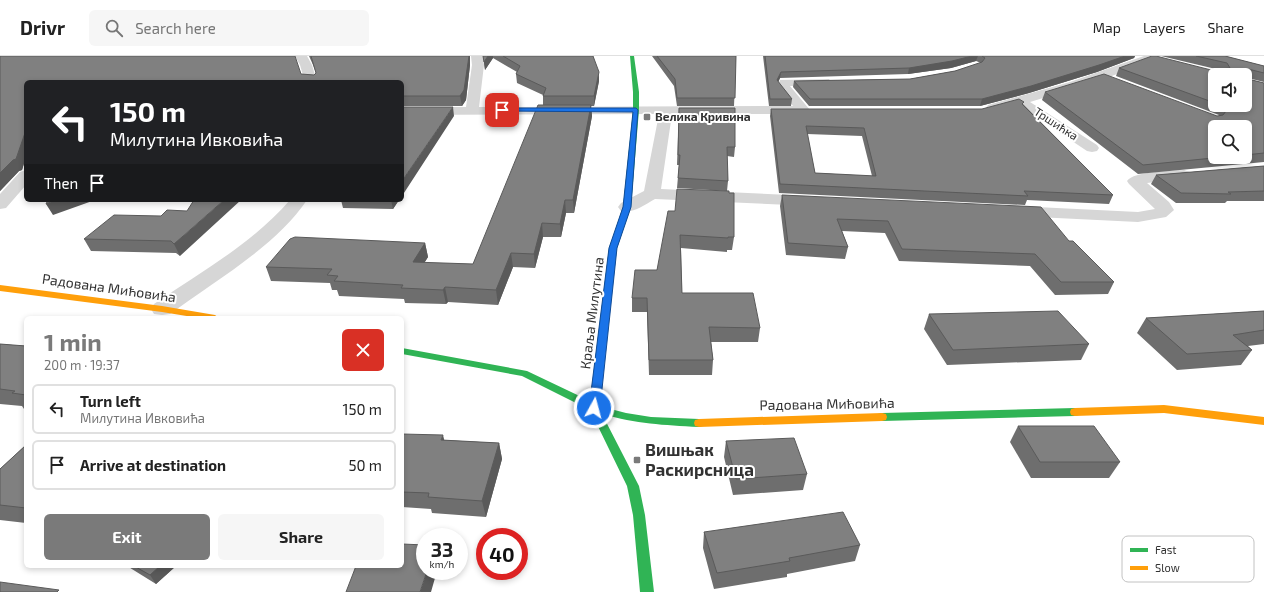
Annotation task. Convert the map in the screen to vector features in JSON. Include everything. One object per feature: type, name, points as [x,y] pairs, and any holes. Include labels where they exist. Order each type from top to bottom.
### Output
[{"type":"street","points":[[301,56],[306,65],[310,80]]},
{"type":"street","points":[[472,110],[478,66],[477,56]]},
{"type":"street","name":"Краља Милутина","points":[[594,408],[613,248],[627,207],[636,110],[636,92],[632,56]]},
{"type":"street","points":[[980,111],[1100,76],[1155,58]]},
{"type":"street","points":[[1100,76],[1122,84]]},
{"type":"street","points":[[803,110],[783,86],[784,83],[836,82]]},
{"type":"street","name":"Тршићка","points":[[1020,100],[1092,148]]},
{"type":"street","points":[[404,110],[819,110]]},
{"type":"street","points":[[652,194],[666,110]]},
{"type":"street","points":[[995,210],[1138,217],[1160,213],[1165,210],[1163,206],[1135,181],[1140,179],[1202,174]]},
{"type":"street","points":[[0,204],[24,177]]},
{"type":"street","points":[[627,207],[652,194],[828,202]]},
{"type":"street","points":[[162,309],[259,241],[285,217],[297,202]]},
{"type":"street","name":"Радована Мићовића","points":[[0,288],[162,309],[203,316]]},
{"type":"street","name":"Радована Мићовића","points":[[404,351],[524,373],[594,408],[626,417],[651,421],[691,422],[1164,409],[1264,421]]},
{"type":"street","points":[[594,408],[633,486],[640,522],[647,592]]},
{"type":"building","points":[[0,56],[295,56],[301,74],[314,75],[316,73],[311,56],[469,56],[464,90],[460,96],[404,96],[404,80],[24,80],[24,136],[16,159],[13,160],[0,173]]},
{"type":"building","points":[[483,56],[488,56],[484,62]]},
{"type":"building","points":[[503,56],[593,56],[599,72],[594,96],[543,96],[546,88],[516,74],[520,66]]},
{"type":"building","points":[[657,56],[736,56],[735,98],[677,98],[675,79]]},
{"type":"building","points":[[765,56],[972,56],[909,68],[781,72],[777,80],[792,99],[770,99]]},
{"type":"building","points":[[982,56],[1125,56],[1031,86],[982,99],[810,99],[794,81],[910,79],[955,71],[982,62],[985,58]]},
{"type":"building","points":[[1152,56],[1156,56],[1208,69],[1208,100],[1119,68]]},
{"type":"building","points":[[1196,56],[1225,56],[1264,66],[1264,73],[1252,70],[1252,68],[1230,68],[1227,63]]},
{"type":"building","points":[[1104,74],[1217,116],[1223,115],[1225,112],[1252,112],[1252,80],[1264,83],[1264,153],[1252,154],[1252,120],[1208,120],[1208,158],[1143,165],[1045,92]]},
{"type":"building","points":[[1019,99],[1024,102],[1022,104],[1113,195],[1024,191],[1028,196],[780,184],[771,109],[982,109]],"holes":[[[806,126],[864,128],[876,176],[815,173]]]},
{"type":"building","points":[[538,105],[591,105],[573,200],[565,200],[560,224],[542,223],[534,254],[511,253],[496,290],[445,287],[443,290],[401,288],[403,285],[334,281],[338,276],[327,275],[332,269],[266,267],[290,239],[295,237],[425,243],[413,262],[473,264]]},
{"type":"building","points":[[404,107],[453,107],[404,178]]},
{"type":"building","points":[[679,108],[735,108],[735,147],[727,147],[728,181],[678,178],[680,155],[678,155]]},
{"type":"building","points":[[1264,166],[1264,191],[1228,192],[1231,194],[1181,193],[1156,175]]},
{"type":"building","points":[[677,189],[729,191],[729,193],[734,193],[734,237],[728,238],[680,235],[682,293],[753,293],[760,328],[709,327],[713,360],[649,360],[647,298],[632,298],[635,270],[657,270],[668,211],[675,211]]},
{"type":"building","points":[[782,195],[1041,207],[1069,241],[1073,241],[1114,282],[1061,282],[1035,254],[902,249],[888,221],[837,219],[848,247],[788,243]]},
{"type":"building","points":[[193,202],[222,202],[174,244],[171,241],[84,239],[114,215],[161,216],[167,210],[187,211]]},
{"type":"building","points":[[1058,311],[1089,344],[953,350],[929,314]]},
{"type":"building","points":[[1264,311],[1264,330],[1233,335],[1252,350],[1187,354],[1146,318]]},
{"type":"building","points":[[0,344],[24,346],[24,395],[12,393],[15,391],[0,389]]},
{"type":"building","points":[[1018,426],[1094,426],[1120,462],[1040,462]]},
{"type":"building","points":[[404,434],[443,435],[441,440],[499,443],[482,501],[428,497],[429,493],[404,492]]},
{"type":"building","points":[[794,438],[807,474],[736,479],[726,441]]},
{"type":"building","points":[[24,447],[24,508],[0,505],[0,469]]},
{"type":"building","points":[[843,512],[860,545],[789,558],[790,561],[717,573],[704,532]]},
{"type":"building","points":[[404,544],[416,545],[416,580],[424,580],[420,592],[346,592],[355,568],[404,568]]},
{"type":"building","points":[[138,568],[158,568],[150,575]]},
{"type":"building","points":[[0,582],[59,590],[57,592],[0,592]]},
{"type":"traffic: fast","points":[[594,408],[613,248],[627,207],[636,110],[636,92],[632,56]]},
{"type":"traffic: fast","points":[[404,351],[524,373],[594,408],[626,417],[651,421],[699,423]]},
{"type":"traffic: fast","points":[[594,408],[633,486],[639,515],[647,592]]},
{"type":"traffic: fast","points":[[882,417],[1075,412]]},
{"type":"traffic: slow","points":[[0,288],[162,309],[203,316]]},
{"type":"traffic: slow","points":[[1075,412],[1164,409],[1264,421]]},
{"type":"traffic: slow","points":[[699,423],[882,417]]},
{"type":"place","name":"Велика Кривина","points":[[647,117]]},
{"type":"place","name":"Вишњак Раскирсница","points":[[637,460]]},
{"type":"route","points":[[502,110],[636,110],[627,207],[613,248],[594,408]]}]
